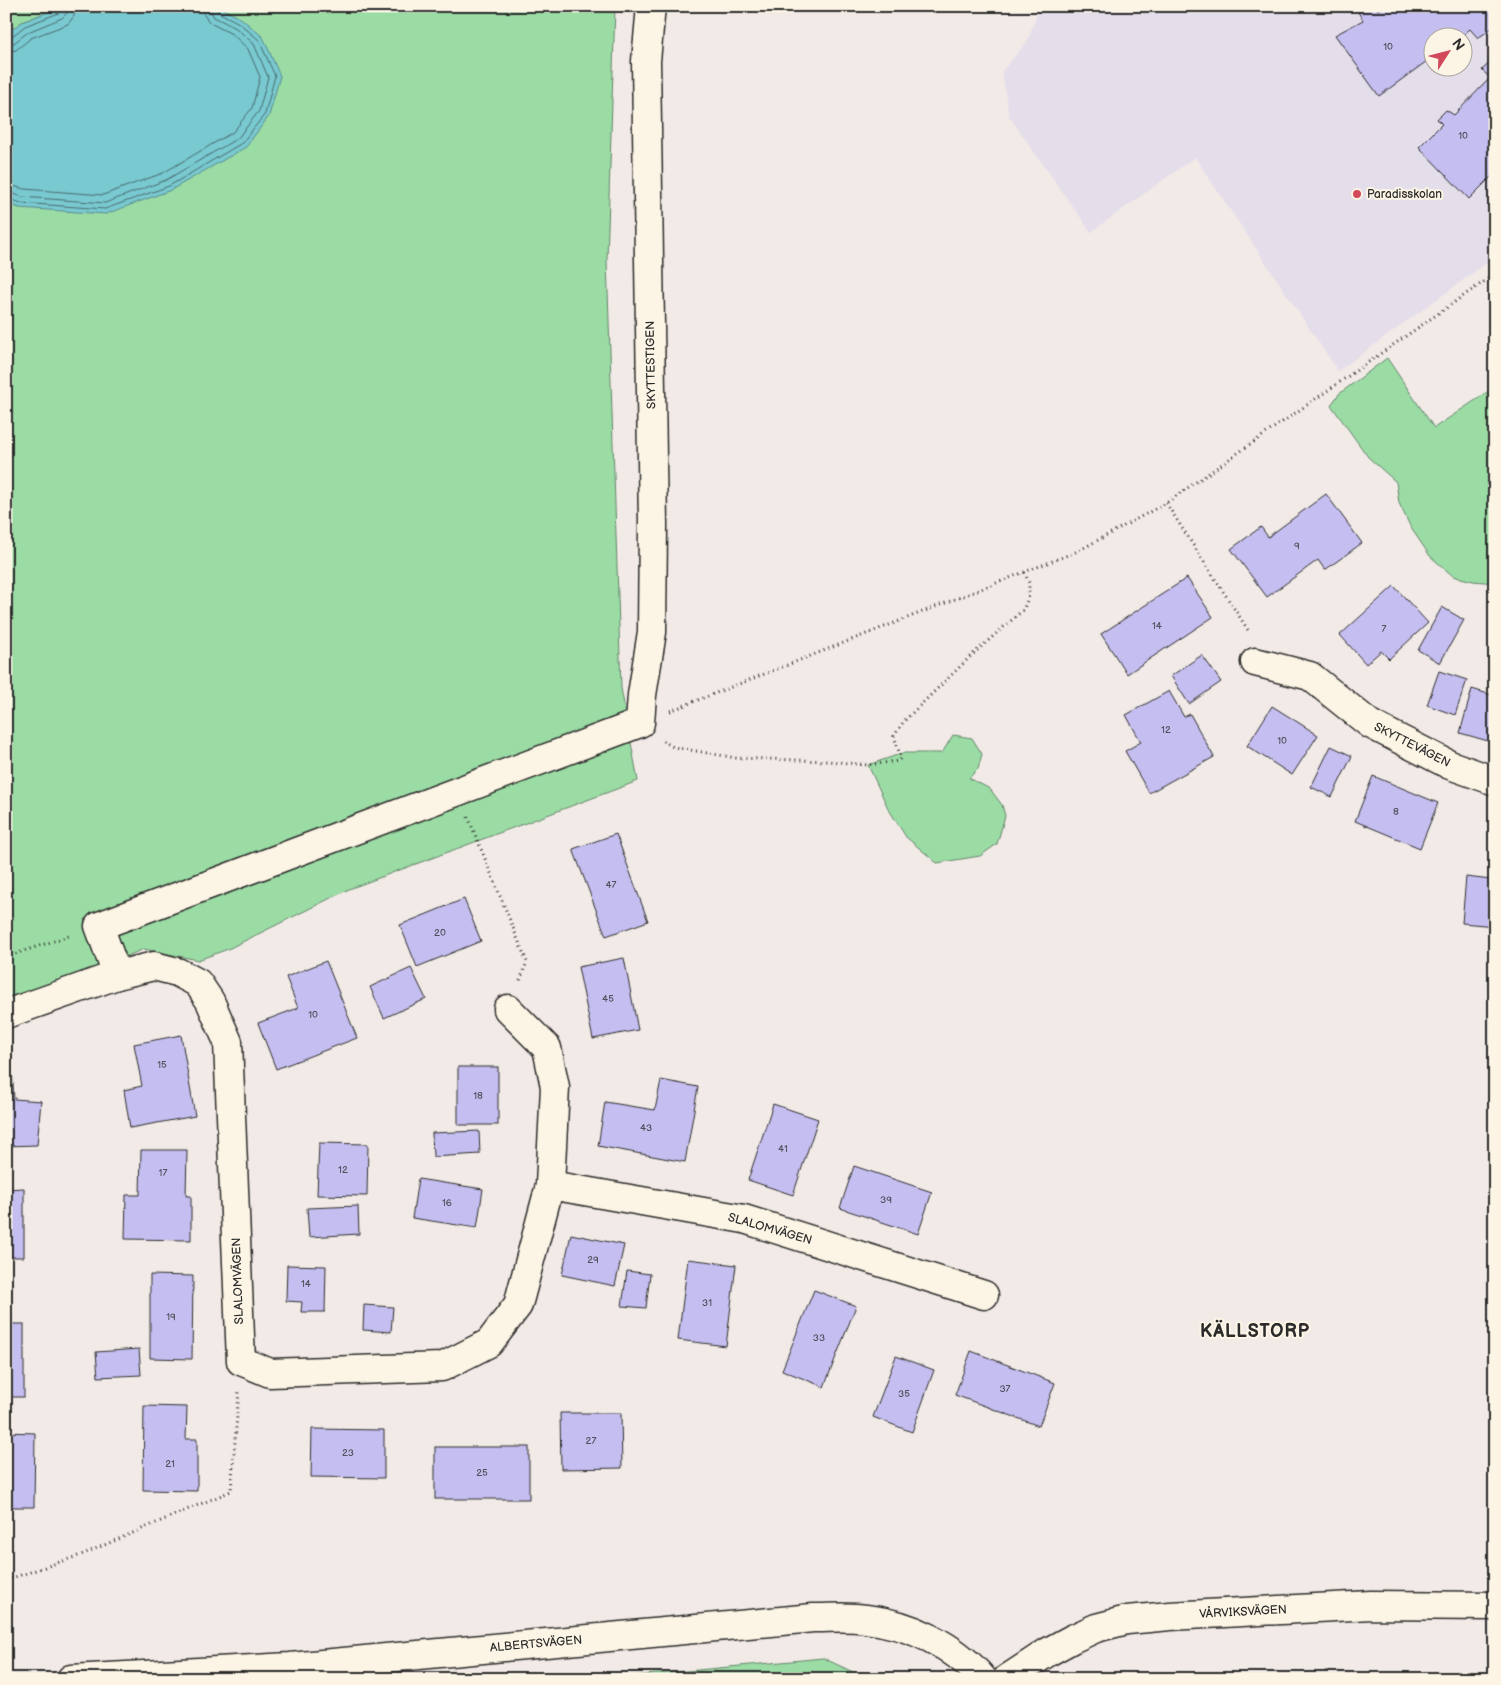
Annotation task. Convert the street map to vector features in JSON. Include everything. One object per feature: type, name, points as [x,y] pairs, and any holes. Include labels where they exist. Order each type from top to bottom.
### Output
[{"type":"street","name":"SKYTTESTIGEN","points":[[640,723],[642,695],[652,632],[653,525],[646,61],[651,6]]},
{"type":"street","name":"SKYTTEVÄGEN","points":[[1255,662],[1310,676],[1370,724],[1450,765],[1495,781]]},
{"type":"street","points":[[117,974],[99,926],[640,723]]},
{"type":"street","name":"SLALOMVÄGEN","points":[[6,1014],[117,974],[154,966],[177,972],[198,983],[210,1001],[228,1042],[241,1361]]},
{"type":"street","points":[[241,1361],[270,1373],[442,1367],[490,1343],[518,1305],[550,1185],[555,1087],[547,1048],[508,1009]]},
{"type":"street","name":"SLALOMVÄGEN","points":[[550,1185],[744,1219],[984,1295]]},
{"type":"street","name":"VÅRVIKSVÄGEN","points":[[1007,1679],[1048,1652],[1072,1639],[1096,1628],[1127,1620],[1371,1605],[1495,1606]]},
{"type":"street","name":"ALBERTSVÄGEN","points":[[71,1679],[290,1667],[813,1618],[866,1618],[909,1628],[948,1648],[983,1679]]},
{"type":"path","points":[[1024,571],[1029,583],[1029,596],[1023,610],[972,655],[904,721],[894,736],[901,758],[898,761],[868,766],[828,761],[736,758],[673,747],[644,729],[640,723],[1024,571],[1078,551],[1166,503],[1495,274]]},
{"type":"path","points":[[1166,503],[1253,637],[1255,662]]},
{"type":"path","points":[[457,791],[527,962],[508,1009]]},
{"type":"path","points":[[6,957],[99,926]]},
{"type":"path","points":[[6,1580],[81,1554],[231,1491],[241,1361]]},
{"type":"shaded area","name":"Paradisskolan","points":[[1040,6],[1495,6],[1495,257],[1338,371],[1195,157],[1091,232],[1009,116],[1002,71],[1027,42]]},
{"type":"green space","points":[[6,6],[63,6],[22,22],[6,34]]},
{"type":"green space","points":[[217,6],[615,6],[607,260],[621,688],[638,781],[349,889],[228,949],[198,960],[144,949],[59,985],[6,997],[6,202],[19,208],[242,19]]},
{"type":"green space","points":[[1387,358],[1434,428],[1495,387],[1495,583],[1473,581],[1453,576],[1430,556],[1411,528],[1399,503],[1396,482],[1368,457],[1331,405],[1339,394]]},
{"type":"green space","points":[[953,735],[972,738],[982,754],[978,769],[969,778],[990,789],[1002,805],[1005,816],[997,844],[980,856],[937,863],[906,837],[888,808],[868,765],[903,753],[942,753]]},
{"type":"green space","points":[[823,1658],[868,1679],[604,1679]]},
{"type":"water","points":[[63,6],[217,6],[242,19],[263,37],[280,76],[269,116],[246,147],[171,190],[106,214],[19,208],[6,202],[6,34],[22,22]]},
{"type":"building","points":[[1367,6],[1375,6],[1378,10],[1383,6],[1495,6],[1495,26],[1478,38],[1474,34],[1474,28],[1424,28],[1424,63],[1379,96],[1335,35],[1363,20],[1358,12]]},
{"type":"building","points":[[1495,58],[1495,173],[1469,199],[1419,147],[1442,124],[1437,119],[1446,110],[1454,115],[1490,78],[1482,70]]},
{"type":"building","points":[[1326,494],[1362,543],[1325,570],[1318,560],[1267,597],[1231,549],[1261,527],[1268,537]]},
{"type":"building","points":[[1187,578],[1213,617],[1127,674],[1101,634]]},
{"type":"building","points":[[1394,586],[1428,623],[1389,659],[1381,651],[1366,664],[1340,635]]},
{"type":"building","points":[[1442,607],[1464,620],[1440,663],[1418,650]]},
{"type":"building","points":[[1202,655],[1221,682],[1189,704],[1171,676]]},
{"type":"building","points":[[1439,671],[1467,680],[1455,715],[1427,705]]},
{"type":"building","points":[[1472,689],[1495,696],[1495,743],[1460,733]]},
{"type":"building","points":[[1169,691],[1184,717],[1190,714],[1214,757],[1149,793],[1125,751],[1141,742],[1126,715]]},
{"type":"building","points":[[1272,706],[1318,735],[1292,775],[1247,746]]},
{"type":"building","points":[[1331,746],[1352,756],[1332,797],[1311,787]]},
{"type":"building","points":[[1373,776],[1438,803],[1420,848],[1355,821]]},
{"type":"building","points":[[616,834],[648,921],[606,936],[573,849]]},
{"type":"building","points":[[1495,839],[1495,926],[1462,923],[1466,877],[1491,880]]},
{"type":"building","points":[[464,899],[481,941],[417,967],[400,925]]},
{"type":"building","points":[[624,958],[638,1030],[593,1039],[578,967]]},
{"type":"building","points":[[326,961],[357,1038],[276,1069],[258,1023],[298,1008],[286,977]]},
{"type":"building","points":[[411,968],[426,999],[384,1018],[370,987]]},
{"type":"building","points":[[181,1035],[195,1116],[130,1128],[124,1090],[142,1086],[134,1044]]},
{"type":"building","points":[[458,1067],[498,1067],[498,1125],[458,1125]]},
{"type":"building","points":[[6,1070],[12,1070],[14,1099],[41,1101],[37,1145],[6,1146]]},
{"type":"building","points":[[661,1080],[698,1087],[685,1162],[598,1146],[605,1102],[655,1110]]},
{"type":"building","points":[[773,1104],[818,1119],[793,1195],[748,1180]]},
{"type":"building","points":[[479,1131],[480,1154],[433,1157],[432,1133]]},
{"type":"building","points":[[319,1143],[368,1144],[367,1196],[317,1195]]},
{"type":"building","points":[[141,1150],[187,1150],[186,1196],[191,1196],[191,1240],[125,1239],[126,1195],[140,1195]]},
{"type":"building","points":[[854,1166],[932,1192],[918,1234],[840,1208]]},
{"type":"building","points":[[418,1179],[483,1189],[477,1228],[412,1218]]},
{"type":"building","points":[[24,1188],[24,1257],[6,1257],[6,1189]]},
{"type":"building","points":[[358,1206],[359,1234],[309,1237],[307,1208]]},
{"type":"building","points":[[571,1234],[624,1245],[615,1286],[562,1275]]},
{"type":"building","points":[[688,1259],[736,1265],[726,1346],[678,1340]]},
{"type":"building","points":[[287,1265],[326,1266],[325,1312],[301,1312],[302,1302],[286,1301]]},
{"type":"building","points":[[627,1271],[650,1274],[646,1308],[622,1306]]},
{"type":"building","points":[[150,1275],[193,1276],[192,1359],[150,1358]]},
{"type":"building","points":[[814,1290],[856,1306],[824,1387],[782,1370]]},
{"type":"building","points":[[364,1305],[393,1307],[391,1332],[363,1330]]},
{"type":"building","points":[[6,1324],[24,1324],[24,1397],[6,1397]]},
{"type":"building","points":[[139,1349],[141,1375],[98,1377],[96,1352]]},
{"type":"building","points":[[971,1351],[1055,1383],[1039,1426],[955,1395]]},
{"type":"building","points":[[896,1356],[934,1370],[912,1432],[873,1417]]},
{"type":"building","points":[[144,1406],[187,1407],[186,1439],[197,1439],[197,1491],[143,1490]]},
{"type":"building","points":[[560,1413],[621,1413],[622,1468],[561,1469]]},
{"type":"building","points":[[312,1429],[384,1430],[384,1478],[311,1477]]},
{"type":"building","points":[[6,1432],[35,1433],[34,1507],[6,1507]]},
{"type":"building","points":[[435,1447],[529,1447],[529,1499],[435,1499]]},
{"type":"place","name":"Paradisskolan","points":[[1357,194]]},
{"type":"district","name":"KÄLLSTORP","points":[[1255,1331]]}]
